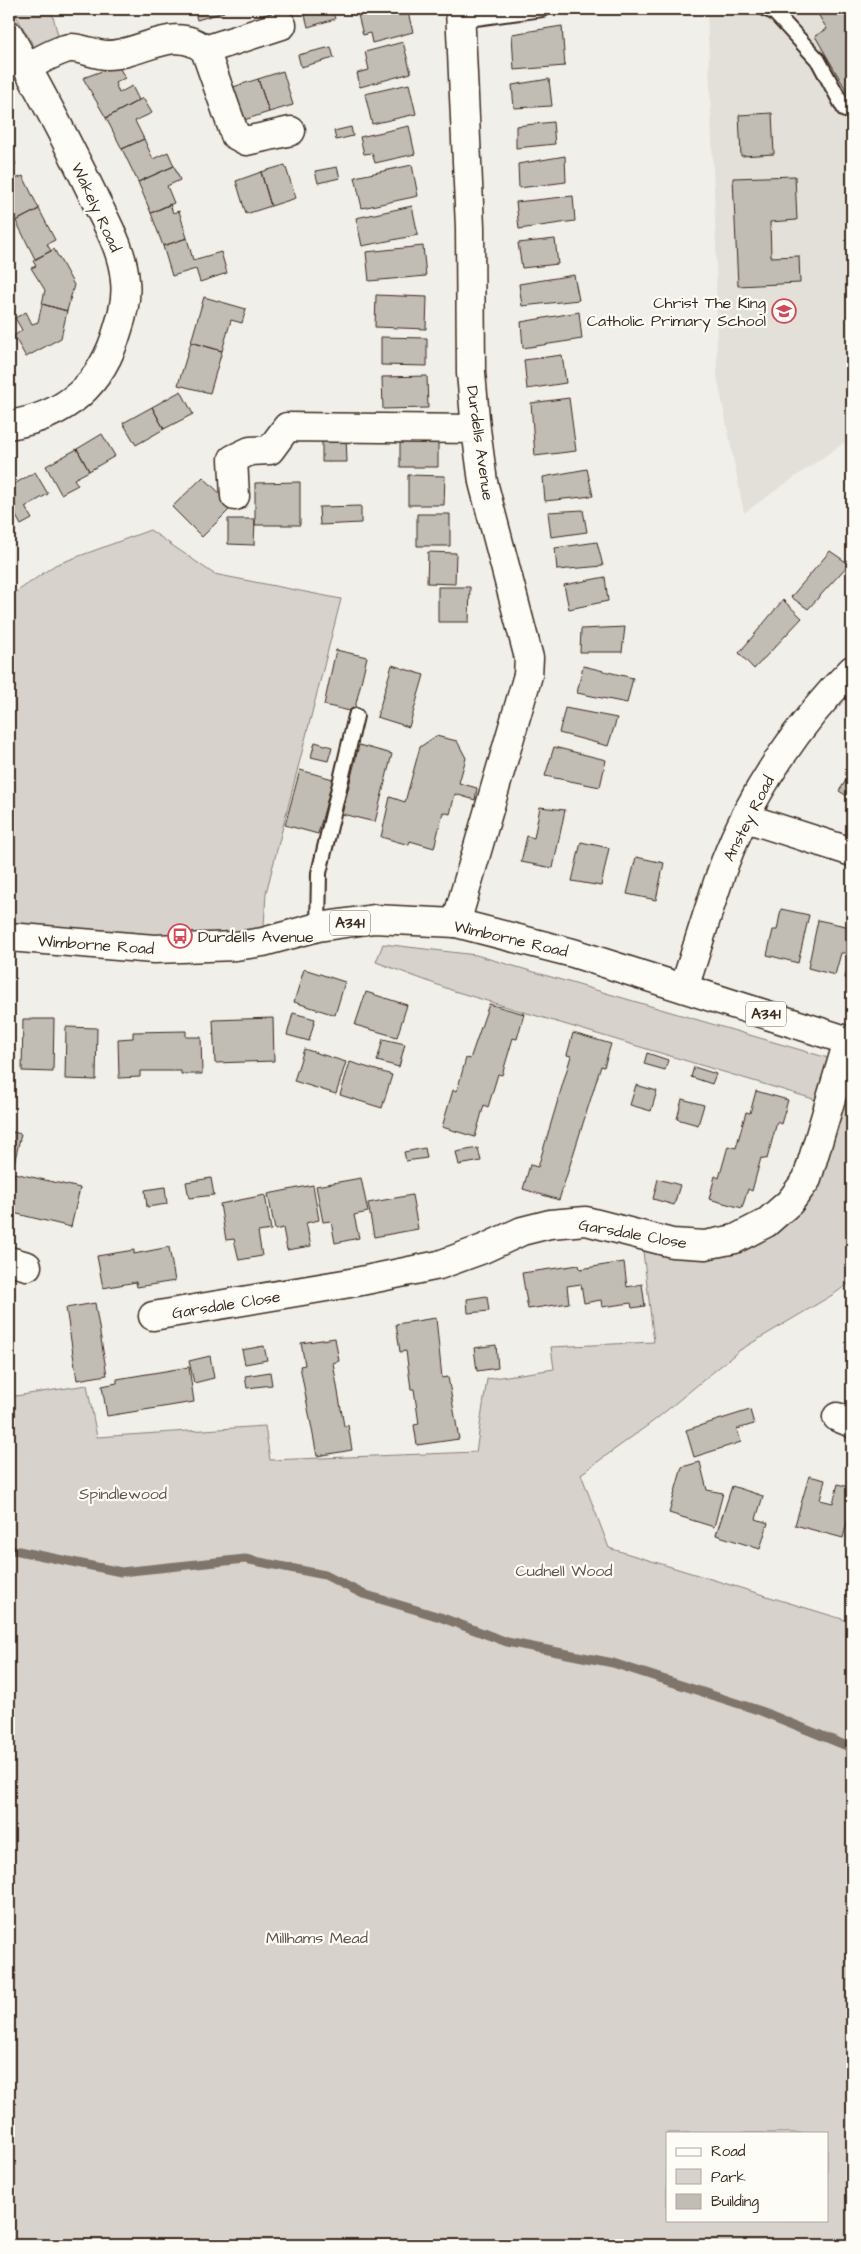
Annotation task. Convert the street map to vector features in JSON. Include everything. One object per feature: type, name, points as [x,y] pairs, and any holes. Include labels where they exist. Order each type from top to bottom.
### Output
[{"type":"street","name":"Durdells Avenue","points":[[456,923],[528,675],[529,658],[483,482],[476,429],[472,373],[470,227],[460,14]]},
{"type":"street","points":[[205,50],[282,25]]},
{"type":"street","name":"Wakely Road","points":[[9,35],[118,246],[125,280],[122,316],[115,342],[102,370],[78,397],[46,415],[9,424]]},
{"type":"street","points":[[27,67],[67,48],[109,55],[179,38],[196,42],[205,50],[235,135],[246,142],[291,131]]},
{"type":"street","points":[[234,496],[233,459],[250,451],[270,450],[287,427],[476,429]]},
{"type":"street","name":"Anstey Road","points":[[684,988],[726,861],[746,818],[773,770],[802,726],[852,670]]},
{"type":"street","points":[[746,818],[852,852]]},
{"type":"street","name":"Wimborne Road","points":[[9,937],[164,949],[236,946],[263,942],[318,927],[374,919],[456,923],[573,953],[850,1041]]},
{"type":"street","name":"Garsdale Close","points":[[153,1316],[346,1284],[439,1265],[483,1249],[522,1231],[550,1224],[586,1221],[672,1243],[705,1246],[735,1239],[766,1224],[790,1202],[807,1178],[850,1041]]},
{"type":"lane","points":[[460,14],[542,9]]},
{"type":"lane","points":[[766,9],[774,12],[818,60],[844,110]]},
{"type":"lane","points":[[318,927],[319,873],[356,716]]},
{"type":"shaded area","name":"Christ The King Catholic Primary School","points":[[707,9],[852,9],[852,437],[744,513],[717,376],[716,246]]},
{"type":"green space","points":[[12,9],[51,9],[59,39],[36,50]]},
{"type":"green space","points":[[150,530],[214,574],[341,599],[266,893],[263,942],[9,937],[9,597],[55,565]]},
{"type":"green space","name":"Millhams Mead","points":[[383,944],[476,955],[852,1065],[852,1281],[834,1294],[740,1350],[655,1420],[581,1474],[609,1548],[852,1622],[852,2245],[9,2245],[9,1397],[87,1385],[97,1437],[265,1426],[270,1460],[476,1452],[487,1379],[554,1369],[551,1347],[654,1342],[641,1235],[705,1245],[790,1202],[830,1104],[454,991],[376,962]]},
{"type":"building","points":[[194,9],[223,9],[224,12],[197,20]]},
{"type":"building","points":[[332,9],[335,19],[308,27],[305,15]]},
{"type":"building","points":[[381,9],[407,9],[413,32],[372,43],[370,33],[363,35],[358,15]]},
{"type":"building","points":[[815,9],[852,9],[852,93],[849,95],[815,36],[827,29]]},
{"type":"building","points":[[562,26],[565,66],[514,70],[512,34]]},
{"type":"building","points":[[403,42],[411,73],[360,87],[357,73],[369,70],[365,52]]},
{"type":"building","points":[[331,47],[334,58],[301,67],[298,55]]},
{"type":"building","points":[[118,65],[125,78],[115,83],[119,93],[132,86],[139,100],[106,118],[83,78]]},
{"type":"building","points":[[283,71],[293,105],[269,112],[258,79]]},
{"type":"building","points":[[258,79],[269,112],[244,120],[233,87]]},
{"type":"building","points":[[549,79],[552,106],[514,108],[512,85]]},
{"type":"building","points":[[409,84],[416,114],[372,124],[365,94]]},
{"type":"building","points":[[143,98],[152,113],[135,121],[144,139],[122,149],[106,118]]},
{"type":"building","points":[[772,113],[774,154],[741,156],[739,115]]},
{"type":"building","points":[[553,122],[555,144],[516,148],[516,126]]},
{"type":"building","points":[[409,126],[415,154],[375,163],[372,153],[364,154],[360,137]]},
{"type":"building","points":[[351,127],[353,136],[336,140],[334,131]]},
{"type":"building","points":[[144,139],[153,159],[168,152],[174,166],[138,182],[122,149]]},
{"type":"building","points":[[9,149],[16,164],[9,168]]},
{"type":"building","points":[[565,156],[566,182],[519,188],[518,164]]},
{"type":"building","points":[[285,165],[296,198],[271,206],[261,172]]},
{"type":"building","points":[[412,165],[418,196],[362,208],[355,177]]},
{"type":"building","points":[[174,166],[180,180],[167,186],[174,203],[151,213],[138,182]]},
{"type":"building","points":[[337,167],[340,178],[318,183],[315,171]]},
{"type":"building","points":[[9,168],[13,174],[9,176]]},
{"type":"building","points":[[261,172],[271,206],[246,214],[236,181]]},
{"type":"building","points":[[13,174],[15,179],[23,176],[39,209],[16,221],[9,208],[9,176]]},
{"type":"building","points":[[795,176],[797,220],[770,222],[771,257],[799,256],[800,283],[738,286],[733,178]]},
{"type":"building","points":[[573,196],[575,221],[519,229],[516,202]]},
{"type":"building","points":[[170,204],[173,213],[179,211],[187,238],[163,246],[151,213]]},
{"type":"building","points":[[412,206],[418,235],[362,246],[356,218]]},
{"type":"building","points":[[39,209],[55,240],[47,244],[51,251],[35,259],[16,221]]},
{"type":"building","points":[[187,238],[193,260],[221,252],[227,273],[200,282],[196,269],[172,276],[163,246]]},
{"type":"building","points":[[555,239],[558,264],[522,268],[518,243]]},
{"type":"building","points":[[423,246],[426,276],[369,281],[366,252]]},
{"type":"building","points":[[54,249],[74,285],[67,311],[42,304],[45,290],[31,268],[36,266],[33,261]]},
{"type":"building","points":[[574,275],[579,300],[522,306],[519,284]]},
{"type":"building","points":[[376,295],[427,297],[426,329],[375,327]]},
{"type":"building","points":[[204,297],[246,309],[242,323],[231,320],[222,351],[191,342]]},
{"type":"building","points":[[42,304],[67,311],[61,338],[26,357],[14,336],[22,330],[15,318],[26,312],[32,324],[38,322]]},
{"type":"building","points":[[579,312],[582,339],[523,348],[521,322]]},
{"type":"building","points":[[381,337],[427,338],[427,366],[381,365]]},
{"type":"building","points":[[191,342],[222,351],[210,393],[178,385]]},
{"type":"building","points":[[562,355],[566,383],[527,389],[524,360]]},
{"type":"building","points":[[427,376],[428,408],[383,409],[382,377]]},
{"type":"building","points":[[181,391],[193,414],[164,429],[152,407]]},
{"type":"building","points":[[569,398],[576,451],[535,456],[531,403]]},
{"type":"building","points":[[152,407],[164,429],[136,445],[123,423]]},
{"type":"building","points":[[102,434],[115,456],[89,471],[77,449]]},
{"type":"building","points":[[346,436],[347,462],[322,462],[322,437]]},
{"type":"building","points":[[400,437],[438,438],[438,467],[400,467]]},
{"type":"building","points":[[77,449],[89,471],[74,479],[78,485],[61,494],[46,466]]},
{"type":"building","points":[[587,469],[593,496],[545,501],[543,477]]},
{"type":"building","points":[[35,472],[48,494],[25,507],[32,519],[21,525],[9,503],[9,487]]},
{"type":"building","points":[[408,475],[445,476],[444,505],[408,505]]},
{"type":"building","points":[[203,477],[233,506],[202,537],[172,507]]},
{"type":"building","points":[[300,482],[300,525],[255,525],[255,483]]},
{"type":"building","points":[[9,503],[15,513],[9,516]]},
{"type":"building","points":[[361,506],[361,523],[320,525],[319,507]]},
{"type":"building","points":[[583,510],[587,532],[551,537],[548,512]]},
{"type":"building","points":[[417,514],[450,514],[450,546],[417,546]]},
{"type":"building","points":[[228,519],[255,519],[254,545],[228,544]]},
{"type":"building","points":[[597,542],[603,566],[557,570],[555,548]]},
{"type":"building","points":[[830,551],[849,564],[808,609],[791,597]]},
{"type":"building","points":[[428,552],[456,553],[455,584],[427,583]]},
{"type":"building","points":[[605,577],[608,601],[569,609],[564,585]]},
{"type":"building","points":[[438,587],[470,587],[469,622],[438,622]]},
{"type":"building","points":[[783,600],[802,618],[754,669],[739,653]]},
{"type":"building","points":[[625,627],[622,652],[580,652],[581,629]]},
{"type":"building","points":[[336,650],[367,657],[354,712],[324,705]]},
{"type":"building","points":[[392,665],[424,675],[409,727],[377,717]]},
{"type":"building","points":[[583,666],[633,678],[627,703],[577,693]]},
{"type":"building","points":[[565,708],[617,718],[608,746],[559,733]]},
{"type":"building","points":[[436,736],[457,741],[466,758],[459,783],[477,788],[475,800],[455,794],[450,814],[443,812],[434,848],[410,841],[409,845],[381,837],[390,797],[405,802],[420,747]]},
{"type":"building","points":[[315,742],[332,747],[328,761],[311,757]]},
{"type":"building","points":[[359,745],[392,754],[375,822],[342,814]]},
{"type":"building","points":[[554,747],[606,760],[600,787],[545,776]]},
{"type":"building","points":[[300,770],[333,779],[318,834],[285,825]]},
{"type":"building","points":[[852,771],[852,799],[839,791]]},
{"type":"building","points":[[540,807],[565,810],[553,868],[521,862],[527,836],[534,838]]},
{"type":"building","points":[[581,842],[609,848],[601,886],[572,881]]},
{"type":"building","points":[[636,857],[664,863],[656,900],[627,894]]},
{"type":"building","points":[[781,909],[809,915],[798,963],[767,955],[773,930],[777,930]]},
{"type":"building","points":[[818,920],[850,927],[846,953],[841,953],[835,975],[808,968]]},
{"type":"building","points":[[850,956],[852,956],[852,980],[845,978]]},
{"type":"building","points":[[304,969],[345,982],[335,1015],[294,1002]]},
{"type":"building","points":[[366,992],[407,1005],[397,1037],[355,1025]]},
{"type":"building","points":[[489,1004],[524,1014],[517,1039],[513,1038],[502,1075],[498,1074],[488,1107],[484,1105],[475,1137],[442,1127],[453,1090],[457,1091],[466,1058],[470,1059]]},
{"type":"building","points":[[9,1012],[13,1012],[13,1065],[9,1065]]},
{"type":"building","points":[[293,1013],[315,1019],[309,1041],[287,1035]]},
{"type":"building","points":[[273,1018],[274,1061],[215,1063],[213,1020]]},
{"type":"building","points":[[23,1019],[54,1019],[53,1072],[22,1071]]},
{"type":"building","points":[[66,1027],[97,1028],[96,1080],[65,1079]]},
{"type":"building","points":[[186,1031],[186,1037],[201,1037],[202,1074],[181,1074],[181,1071],[140,1071],[140,1077],[119,1078],[118,1039],[133,1038],[133,1032]]},
{"type":"building","points":[[573,1033],[611,1044],[604,1067],[601,1066],[559,1200],[523,1189],[530,1165],[538,1167],[571,1056],[567,1055]]},
{"type":"building","points":[[383,1039],[405,1044],[399,1067],[377,1061]]},
{"type":"building","points":[[304,1049],[346,1062],[336,1094],[294,1081]]},
{"type":"building","points":[[647,1053],[668,1060],[665,1070],[644,1064]]},
{"type":"building","points":[[350,1062],[392,1075],[382,1108],[340,1095]]},
{"type":"building","points":[[694,1067],[716,1074],[712,1084],[691,1077]]},
{"type":"building","points":[[636,1085],[657,1091],[651,1111],[630,1105]]},
{"type":"building","points":[[756,1091],[788,1100],[781,1124],[777,1122],[767,1159],[761,1158],[752,1191],[748,1189],[742,1208],[709,1199],[715,1176],[719,1178],[728,1146],[736,1148],[746,1112],[750,1113]]},
{"type":"building","points":[[682,1099],[704,1105],[698,1125],[677,1119]]},
{"type":"building","points":[[9,1131],[21,1134],[9,1185]]},
{"type":"building","points":[[425,1148],[427,1158],[406,1161],[404,1152]]},
{"type":"building","points":[[478,1148],[481,1161],[459,1165],[456,1152]]},
{"type":"building","points":[[14,1173],[80,1188],[71,1227],[9,1212],[9,1197]]},
{"type":"building","points":[[211,1178],[214,1195],[189,1198],[186,1182]]},
{"type":"building","points":[[361,1178],[368,1212],[354,1215],[359,1238],[335,1243],[331,1221],[323,1222],[316,1186]]},
{"type":"building","points":[[658,1179],[680,1185],[674,1205],[653,1199]]},
{"type":"building","points":[[313,1185],[319,1220],[306,1223],[311,1246],[287,1250],[283,1228],[275,1230],[268,1194]]},
{"type":"building","points":[[165,1187],[167,1204],[147,1207],[145,1190]]},
{"type":"building","points":[[265,1195],[271,1230],[258,1232],[262,1256],[239,1260],[234,1239],[226,1240],[220,1204]]},
{"type":"building","points":[[412,1195],[418,1229],[374,1237],[368,1203]]},
{"type":"building","points":[[169,1247],[175,1281],[137,1287],[136,1282],[103,1288],[97,1256],[134,1250],[134,1254]]},
{"type":"building","points":[[624,1262],[627,1287],[642,1284],[645,1306],[632,1308],[631,1303],[602,1307],[601,1300],[584,1303],[581,1284],[567,1286],[569,1303],[528,1309],[522,1273],[579,1265],[580,1269]]},
{"type":"building","points":[[487,1296],[489,1311],[468,1313],[467,1299]]},
{"type":"building","points":[[95,1303],[107,1375],[77,1380],[66,1308]]},
{"type":"building","points":[[436,1318],[442,1378],[448,1377],[459,1439],[417,1445],[414,1425],[419,1424],[414,1389],[411,1389],[406,1351],[400,1352],[396,1324]]},
{"type":"building","points":[[335,1338],[339,1361],[333,1363],[344,1426],[348,1425],[352,1450],[317,1456],[300,1366],[305,1365],[301,1343]]},
{"type":"building","points":[[496,1345],[498,1368],[477,1371],[474,1348]]},
{"type":"building","points":[[264,1346],[267,1360],[245,1364],[242,1350]]},
{"type":"building","points":[[210,1356],[214,1378],[194,1383],[189,1361]]},
{"type":"building","points":[[189,1367],[194,1402],[107,1416],[102,1386],[117,1383],[117,1379]]},
{"type":"building","points":[[270,1372],[272,1385],[247,1388],[245,1376]]},
{"type":"building","points":[[750,1410],[754,1424],[737,1429],[741,1442],[694,1457],[686,1430]]},
{"type":"building","points":[[700,1462],[707,1490],[723,1493],[714,1527],[669,1513],[682,1467]]},
{"type":"building","points":[[809,1476],[825,1480],[820,1500],[833,1503],[838,1484],[852,1488],[852,1504],[843,1538],[795,1525]]},
{"type":"building","points":[[732,1486],[763,1496],[756,1519],[768,1523],[760,1549],[716,1535]]},
{"type":"waterway","points":[[9,1549],[121,1572],[245,1559],[325,1575],[363,1594],[440,1617],[507,1642],[613,1663],[761,1711],[852,1748]]},
{"type":"place","name":"Christ The King Catholic Primary School","points":[[784,311]]},
{"type":"place","name":"Durdells Avenue","points":[[180,936]]},
{"type":"park label","name":"Spindlewood","points":[[123,1493]]},
{"type":"park label","name":"Cudnell Wood","points":[[564,1570]]}]
